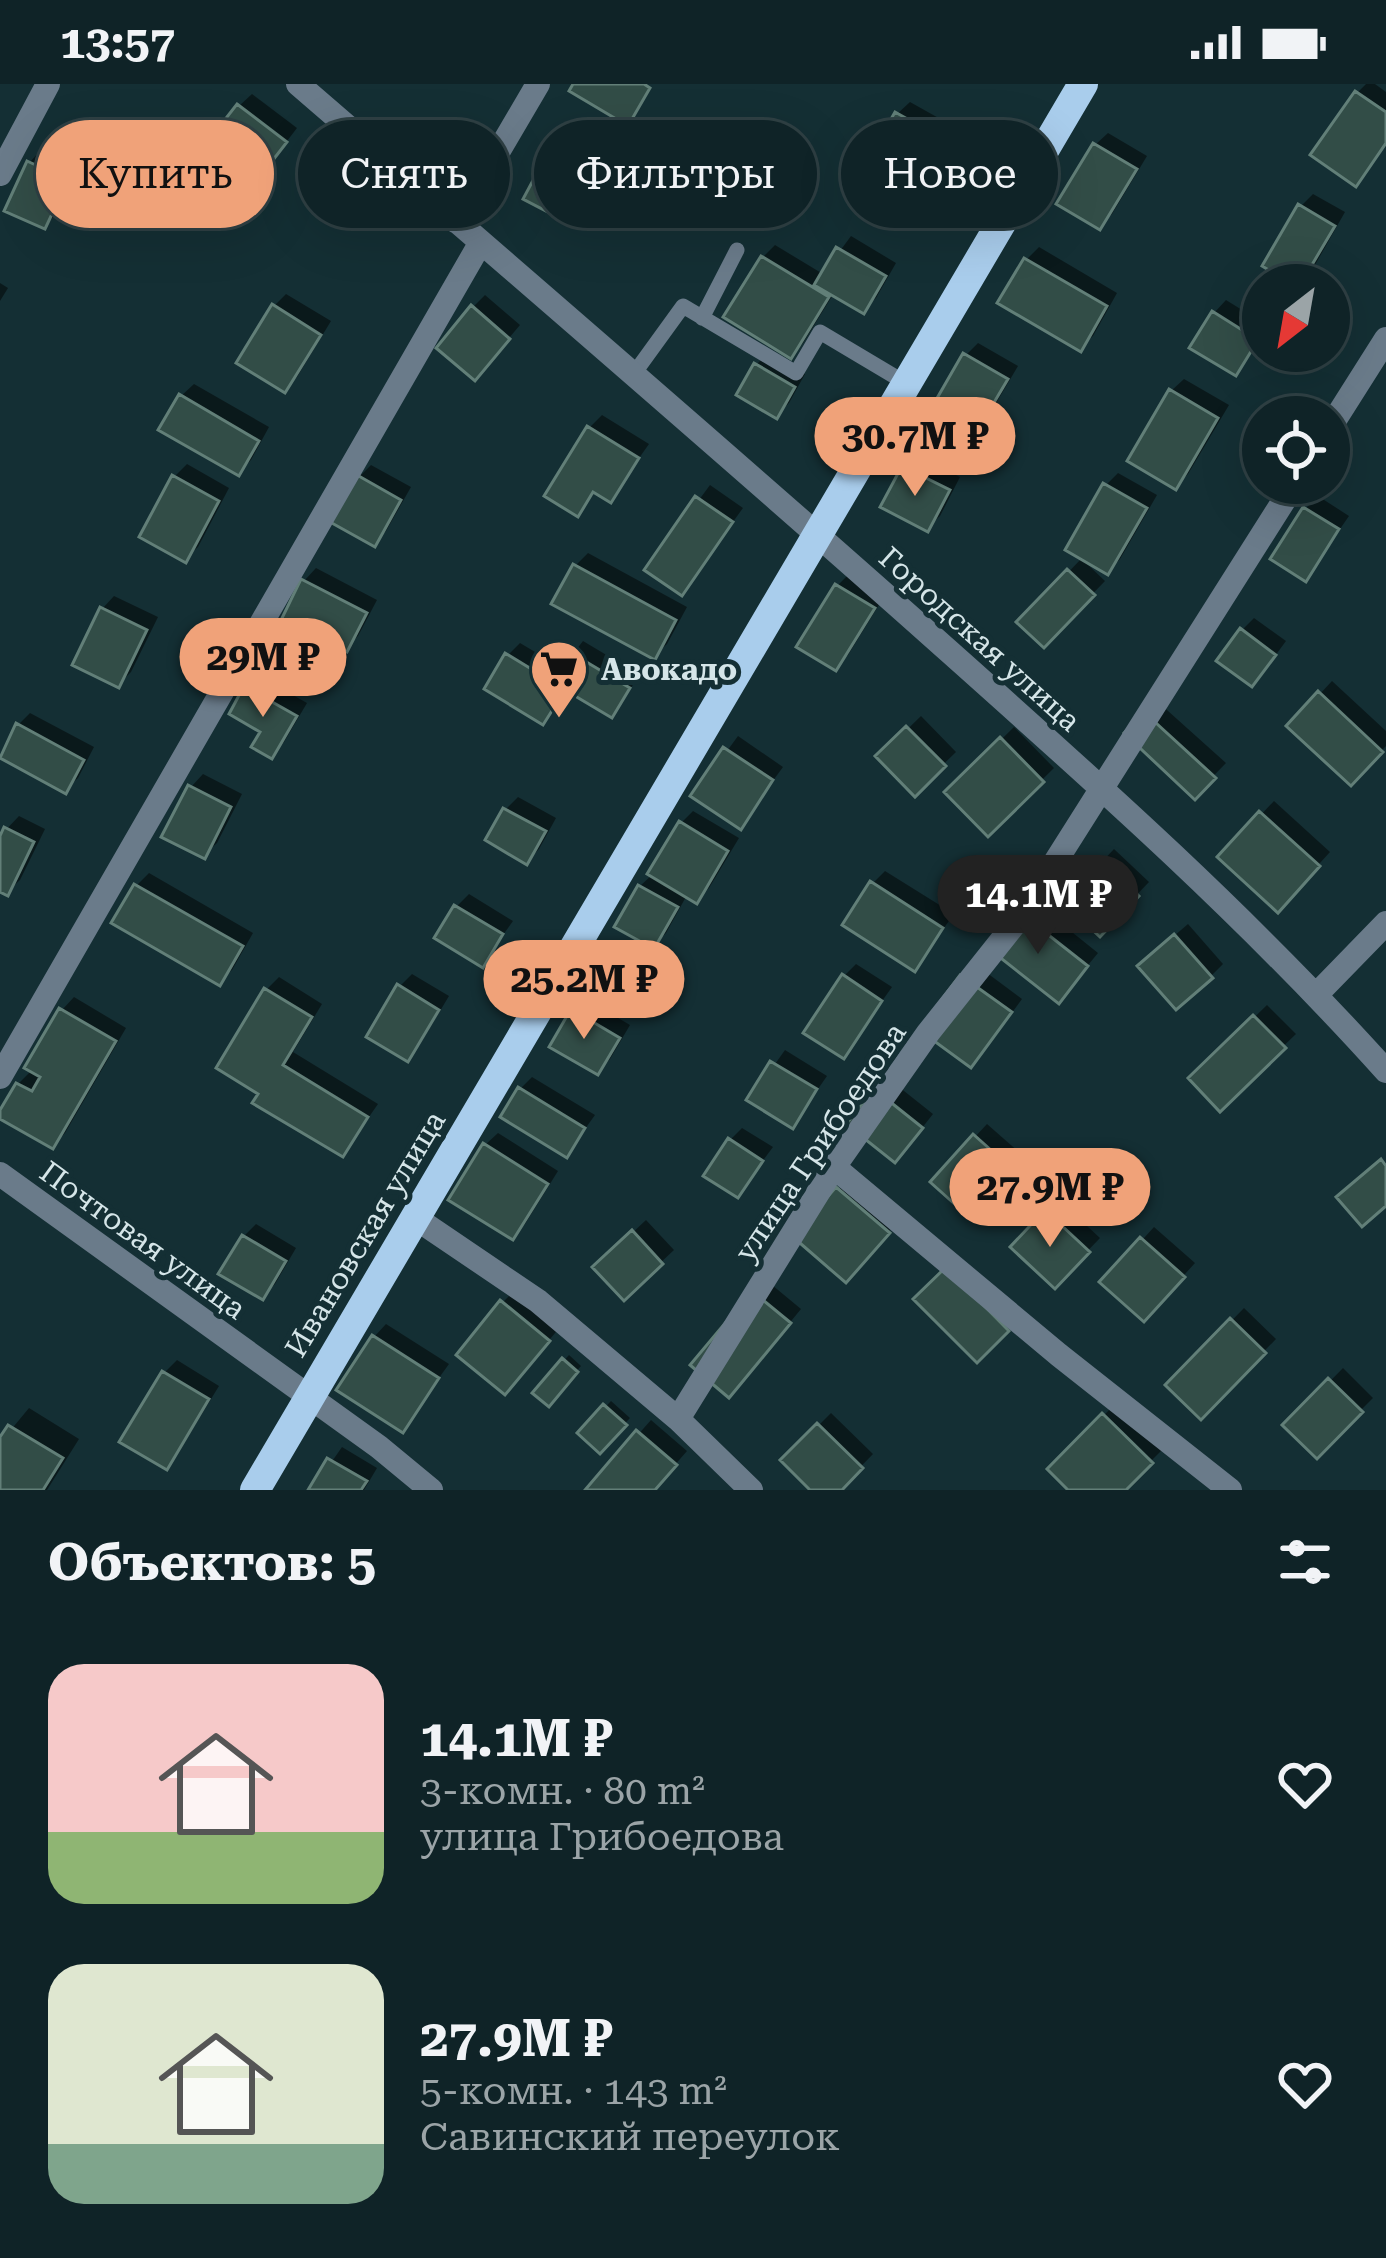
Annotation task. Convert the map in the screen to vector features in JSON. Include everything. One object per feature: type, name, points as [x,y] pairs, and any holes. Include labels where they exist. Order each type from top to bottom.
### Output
[{"type":"main road","name":"Ивановская улица","points":[[256,1490],[1083,84]]},
{"type":"street","points":[[0,174],[48,84]]},
{"type":"street","name":"Городская улица","points":[[298,84],[340,120]]},
{"type":"street","points":[[510,131],[538,84]]},
{"type":"street","name":"Городская улица","points":[[465,228],[1102,788],[1317,994],[1386,1071]]},
{"type":"street","points":[[0,1076],[481,242]]},
{"type":"street","points":[[1350,396],[1386,339]]},
{"type":"street","name":"улица Грибоедова","points":[[678,1419],[834,1167],[928,1033],[1021,916],[1282,504]]},
{"type":"street","points":[[1317,994],[1386,922]]},
{"type":"street","points":[[834,1167],[1230,1490]]},
{"type":"street","name":"Почтовая улица","points":[[0,1174],[431,1490]]},
{"type":"street","points":[[417,1219],[538,1301],[678,1419],[752,1490]]},
{"type":"lane","points":[[702,318],[737,250]]},
{"type":"lane","points":[[633,375],[682,306],[796,373],[820,332],[909,385]]},
{"type":"building","points":[[573,84],[644,84],[650,88],[631,120],[618,120],[569,91]]},
{"type":"building","points":[[1355,91],[1386,112],[1386,143],[1356,187],[1310,155]]},
{"type":"building","points":[[237,104],[258,120],[225,120]]},
{"type":"building","points":[[274,132],[287,142],[274,159]]},
{"type":"building","points":[[1093,143],[1137,169],[1100,230],[1058,205]]},
{"type":"building","points":[[27,161],[36,165],[36,225],[4,211]]},
{"type":"building","points":[[534,178],[534,205],[523,199]]},
{"type":"building","points":[[1298,204],[1335,226],[1312,264],[1263,264]]},
{"type":"building","points":[[836,247],[886,276],[864,314],[814,285]]},
{"type":"building","points":[[761,256],[829,297],[791,359],[723,317]]},
{"type":"building","points":[[1024,258],[1107,306],[1081,352],[997,303]]},
{"type":"building","points":[[272,304],[321,335],[285,393],[236,363]]},
{"type":"building","points":[[471,305],[510,339],[475,381],[436,348]]},
{"type":"building","points":[[1212,311],[1242,330],[1242,366],[1236,376],[1189,348]]},
{"type":"building","points":[[963,353],[1008,379],[980,426],[936,400]]},
{"type":"building","points":[[754,363],[795,387],[777,419],[736,395]]},
{"type":"building","points":[[1169,389],[1218,418],[1176,490],[1127,461]]},
{"type":"building","points":[[179,394],[259,441],[239,476],[158,430]]},
{"type":"building","points":[[587,426],[639,458],[611,503],[593,492],[578,517],[544,496]]},
{"type":"building","points":[[902,466],[950,490],[928,532],[880,507]]},
{"type":"building","points":[[172,475],[219,501],[186,563],[139,537]]},
{"type":"building","points":[[357,475],[401,500],[375,547],[330,522]]},
{"type":"building","points":[[1103,483],[1147,508],[1108,575],[1065,550]]},
{"type":"building","points":[[695,496],[733,522],[682,596],[644,570]]},
{"type":"building","points":[[1303,507],[1339,529],[1306,582],[1270,559]]},
{"type":"building","points":[[573,564],[676,620],[655,660],[551,604]]},
{"type":"building","points":[[1067,569],[1095,595],[1044,648],[1016,622]]},
{"type":"building","points":[[301,579],[367,613],[347,652],[282,618]]},
{"type":"building","points":[[835,584],[875,608],[836,671],[796,647]]},
{"type":"building","points":[[100,607],[147,630],[119,688],[72,665]]},
{"type":"building","points":[[1240,628],[1276,655],[1252,687],[1216,661]]},
{"type":"building","points":[[568,651],[630,688],[612,718],[565,690],[543,725],[484,689],[505,653],[551,681]]},
{"type":"building","points":[[244,686],[297,716],[272,759],[251,747],[260,732],[229,714]]},
{"type":"building","points":[[1318,691],[1383,752],[1351,786],[1286,726]]},
{"type":"building","points":[[1144,712],[1216,778],[1195,800],[1124,733]]},
{"type":"building","points":[[16,723],[84,760],[66,794],[0,758]]},
{"type":"building","points":[[906,726],[946,766],[915,797],[875,756]]},
{"type":"building","points":[[1000,737],[1044,782],[988,837],[944,792]]},
{"type":"building","points":[[723,747],[773,780],[741,830],[690,796]]},
{"type":"building","points":[[188,785],[231,807],[205,859],[161,837]]},
{"type":"building","points":[[503,808],[546,831],[527,865],[485,840]]},
{"type":"building","points":[[1259,811],[1320,866],[1278,913],[1217,857]]},
{"type":"building","points":[[679,821],[728,851],[697,904],[647,874]]},
{"type":"building","points":[[4,827],[34,842],[8,896],[0,892]]},
{"type":"building","points":[[1100,859],[1139,896],[1100,937],[1061,901]]},
{"type":"building","points":[[870,881],[943,928],[915,972],[842,925]]},
{"type":"building","points":[[134,884],[243,946],[220,986],[111,923]]},
{"type":"building","points":[[638,885],[678,907],[654,949],[614,927]]},
{"type":"building","points":[[454,905],[503,934],[483,968],[434,938]]},
{"type":"building","points":[[1018,911],[1088,966],[1059,1004],[988,948]]},
{"type":"building","points":[[1174,934],[1213,978],[1176,1010],[1137,966]]},
{"type":"building","points":[[842,974],[882,1001],[844,1059],[803,1033]]},
{"type":"building","points":[[960,975],[1012,1012],[971,1068],[919,1030]]},
{"type":"building","points":[[397,984],[439,1010],[408,1062],[366,1037]]},
{"type":"building","points":[[264,988],[312,1017],[283,1065],[368,1117],[343,1157],[252,1103],[258,1094],[216,1068]]},
{"type":"building","points":[[59,1008],[116,1041],[53,1149],[0,1119],[0,1110],[16,1083],[32,1091],[40,1077],[24,1068]]},
{"type":"building","points":[[571,1009],[620,1038],[598,1075],[549,1047]]},
{"type":"building","points":[[1253,1015],[1286,1048],[1220,1112],[1188,1078]]},
{"type":"building","points":[[770,1061],[817,1089],[793,1129],[746,1100]]},
{"type":"building","points":[[518,1087],[585,1128],[567,1158],[500,1117]]},
{"type":"building","points":[[874,1089],[923,1128],[895,1163],[846,1124]]},
{"type":"building","points":[[973,1134],[1011,1168],[968,1216],[930,1182]]},
{"type":"building","points":[[728,1138],[763,1161],[738,1198],[703,1176]]},
{"type":"building","points":[[483,1143],[548,1184],[513,1240],[448,1200]]},
{"type":"building","points":[[1381,1159],[1386,1166],[1386,1206],[1362,1227],[1336,1197]]},
{"type":"building","points":[[836,1187],[890,1233],[846,1283],[793,1237]]},
{"type":"building","points":[[1045,1210],[1090,1252],[1055,1289],[1010,1247]]},
{"type":"building","points":[[632,1230],[663,1264],[624,1301],[592,1267]]},
{"type":"building","points":[[242,1235],[286,1261],[263,1300],[218,1274]]},
{"type":"building","points":[[1140,1237],[1185,1277],[1144,1322],[1099,1282]]},
{"type":"building","points":[[946,1267],[1009,1331],[977,1363],[913,1299]]},
{"type":"building","points":[[752,1291],[791,1323],[729,1398],[690,1365]]},
{"type":"building","points":[[500,1300],[550,1341],[505,1395],[456,1355]]},
{"type":"building","points":[[1230,1318],[1266,1353],[1201,1420],[1165,1385]]},
{"type":"building","points":[[372,1335],[439,1378],[403,1433],[336,1390]]},
{"type":"building","points":[[562,1358],[578,1372],[549,1407],[532,1393]]},
{"type":"building","points":[[162,1371],[209,1399],[167,1470],[119,1442]]},
{"type":"building","points":[[1328,1378],[1363,1412],[1317,1459],[1282,1425]]},
{"type":"building","points":[[603,1404],[627,1425],[600,1454],[577,1433]]},
{"type":"building","points":[[1102,1413],[1153,1463],[1126,1490],[1068,1490],[1047,1469]]},
{"type":"building","points":[[817,1423],[863,1468],[842,1490],[810,1490],[780,1460]]},
{"type":"building","points":[[8,1425],[63,1458],[43,1490],[0,1490],[0,1437]]},
{"type":"building","points":[[636,1430],[677,1465],[655,1490],[585,1490]]},
{"type":"building","points":[[327,1458],[367,1481],[361,1490],[308,1490]]},
{"type":"place","name":"Авокадо","points":[[559,720]]}]
